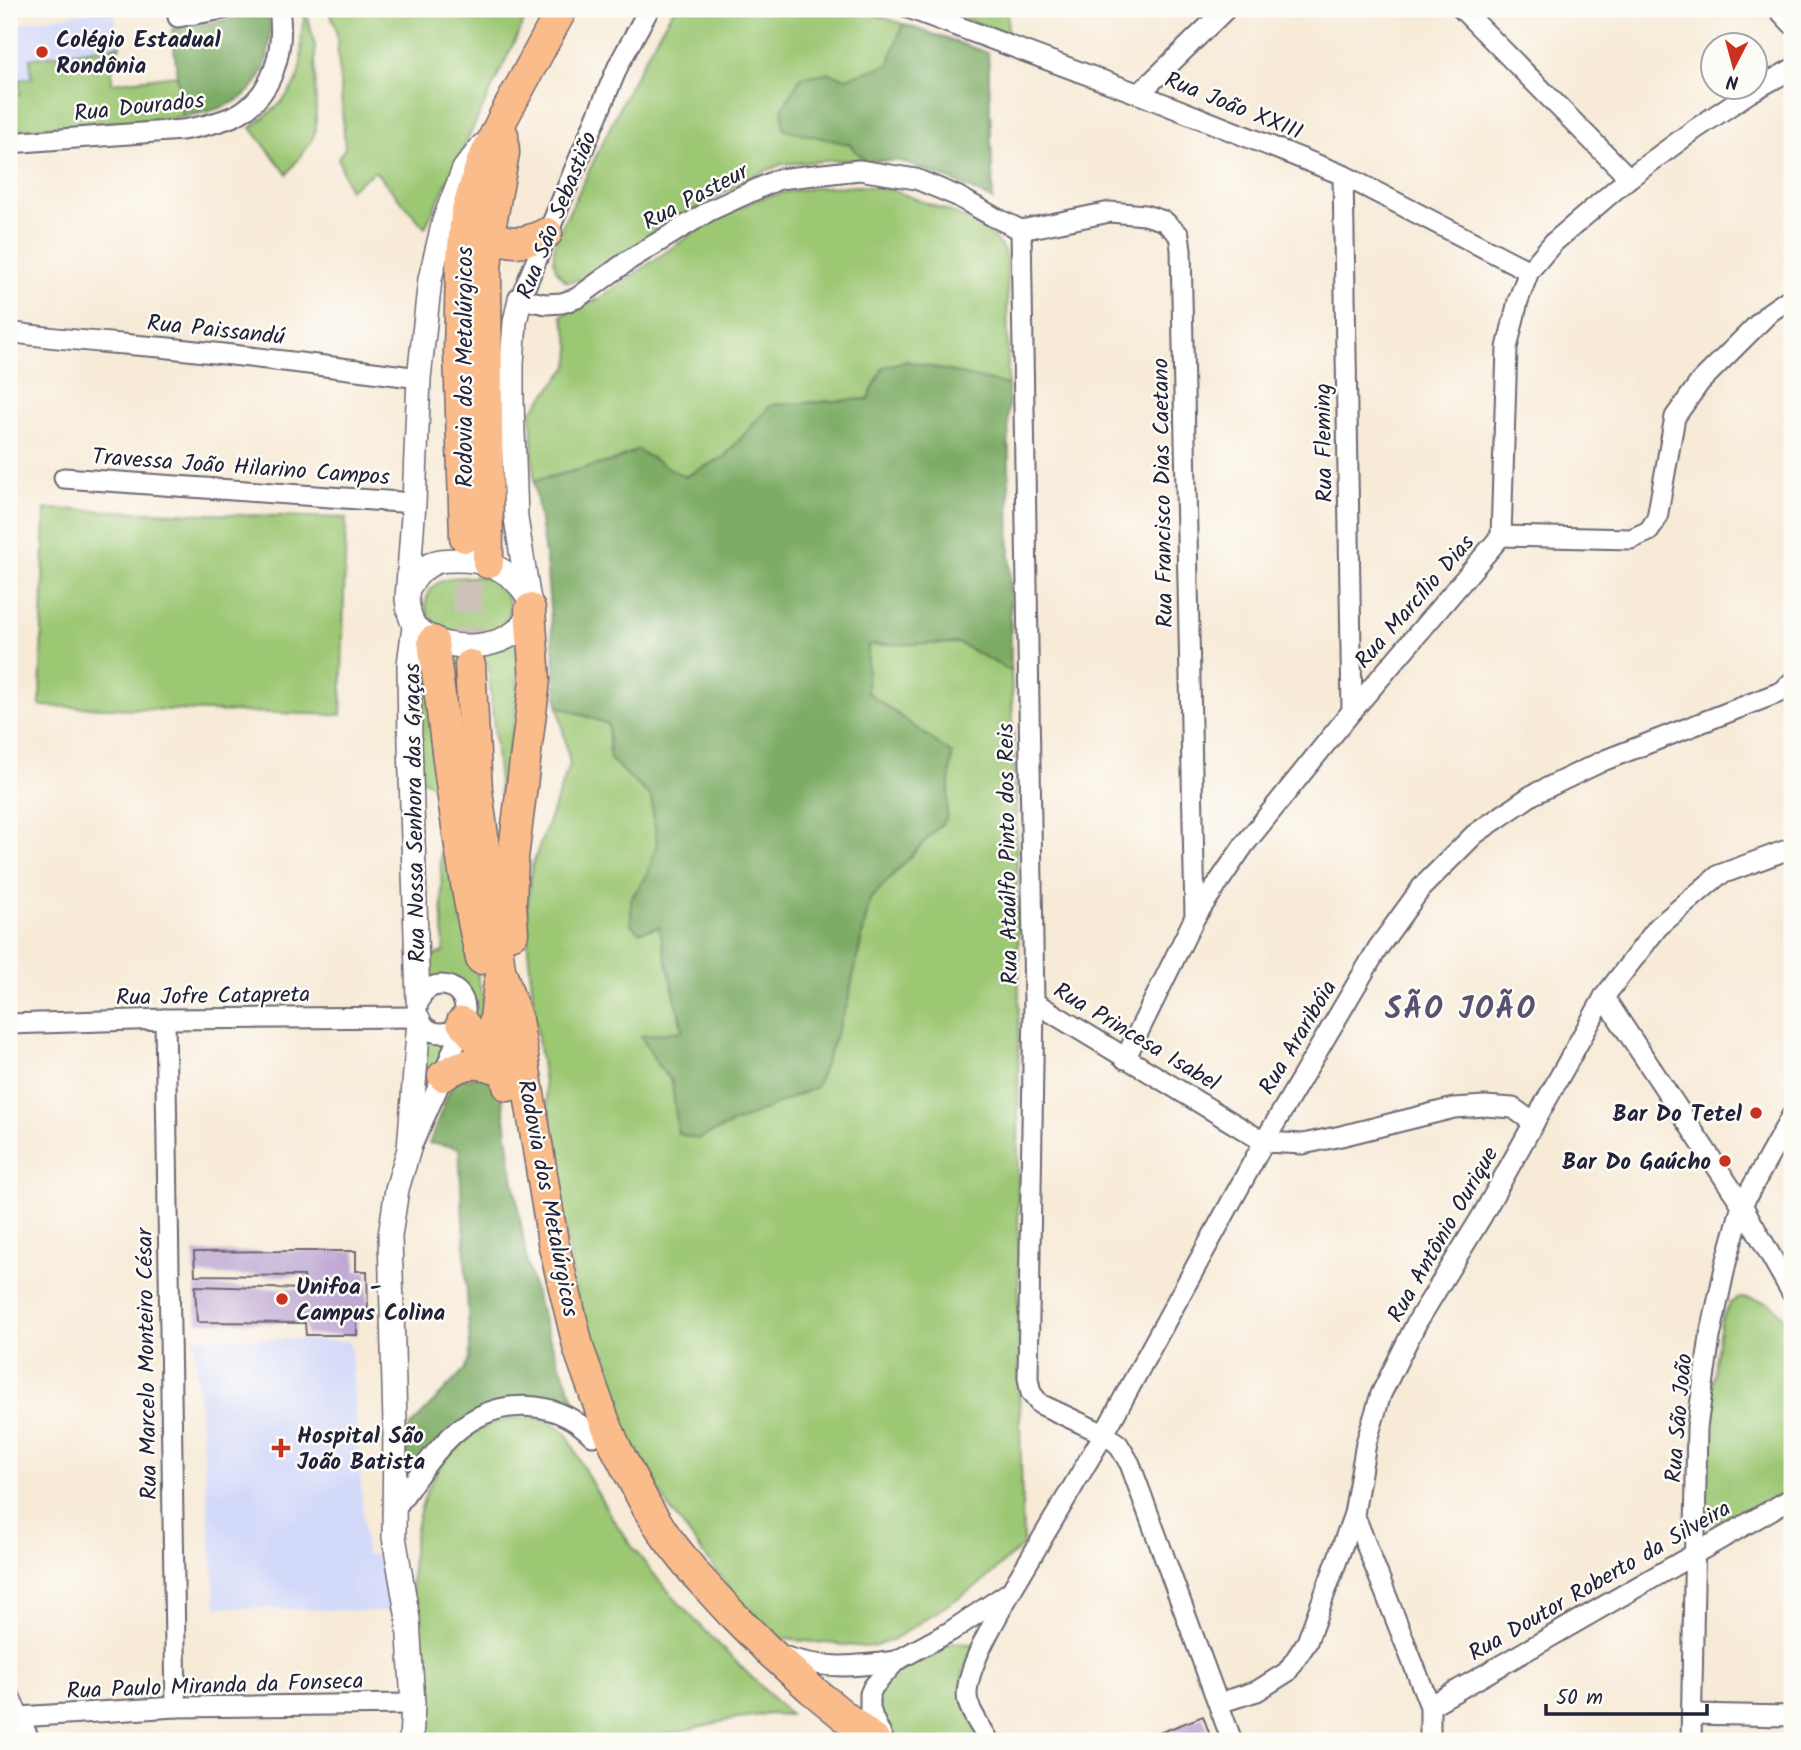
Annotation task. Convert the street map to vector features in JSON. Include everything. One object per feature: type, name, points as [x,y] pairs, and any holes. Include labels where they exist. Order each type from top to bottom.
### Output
[{"type":"main road","name":"Rodovia dos Metalúrgicos","points":[[465,537],[459,353],[461,268],[466,214],[481,164],[562,9]]},
{"type":"main road","points":[[492,565],[486,270],[489,235],[504,153],[503,118]]},
{"type":"main road","points":[[489,235],[518,243],[547,233]]},
{"type":"main road","points":[[507,1023],[516,972],[512,882],[534,680],[529,602]]},
{"type":"main road","points":[[424,634],[474,928],[507,1023]]},
{"type":"main road","name":"Rodovia dos Metalúrgicos","points":[[470,665],[477,790],[507,1023],[553,1242],[579,1350],[604,1420],[632,1479],[667,1538],[713,1595],[811,1689],[874,1741]]},
{"type":"main road","points":[[460,1023],[506,1072]]},
{"type":"main road","name":"Rodovia dos Metalúrgicos","points":[[507,1023],[506,1072],[530,1228],[549,1311],[603,1460],[635,1518],[687,1588],[723,1627],[767,1668],[854,1741]]},
{"type":"main road","points":[[443,1076],[469,1064],[481,1064],[506,1072]]},
{"type":"street","points":[[178,17],[224,9]]},
{"type":"street","name":"Rua Dourados","points":[[9,143],[182,130],[208,125],[236,114],[260,96],[274,72],[280,43],[279,9]]},
{"type":"street","name":"Rua São Sebastião","points":[[529,602],[516,518],[512,402],[515,322],[520,299],[619,64],[649,9]]},
{"type":"street","name":"Rua João XXIII","points":[[911,9],[1139,94],[1343,175],[1529,271]]},
{"type":"street","points":[[1139,94],[1226,9]]},
{"type":"street","points":[[1462,9],[1629,178]]},
{"type":"street","points":[[1778,9],[1792,24]]},
{"type":"street","name":"Rua Marcílio Dias","points":[[1125,1059],[1195,918],[1244,845],[1352,711],[1502,536],[1507,348],[1518,300],[1529,271],[1553,243],[1629,178],[1749,93],[1792,69]]},
{"type":"street","points":[[409,587],[417,573],[438,561],[468,560],[492,565],[508,573],[529,602],[524,624],[513,634],[500,640],[461,647],[424,634],[408,610],[407,599],[419,378],[430,279],[444,221],[464,169],[503,118]]},
{"type":"street","name":"Rua Pasteur","points":[[520,299],[546,304],[577,298],[629,260],[711,210],[779,179],[859,170],[916,179],[957,196],[1021,230]]},
{"type":"street","name":"Rua Fleming","points":[[1343,175],[1352,711]]},
{"type":"street","name":"Rua Francisco Dias Caetano","points":[[1021,230],[1110,212],[1145,215],[1164,220],[1179,236],[1195,918]]},
{"type":"street","name":"Rua Ataúlfo Pinto dos Reis","points":[[1021,230],[1034,1002],[1028,1378],[1031,1393],[1040,1404],[1104,1434]]},
{"type":"street","points":[[1502,536],[1631,539],[1649,531],[1657,518],[1675,417],[1700,382],[1770,312],[1792,297]]},
{"type":"street","name":"Rua Paissandú","points":[[9,332],[325,365],[419,378]]},
{"type":"street","name":"Travessa João Hilarino Campos","points":[[64,478],[414,503]]},
{"type":"street","name":"Rua São Sebastião","points":[[492,565],[516,518]]},
{"type":"street","name":"Rua Nossa Senhora das Graças","points":[[409,1149],[418,1012],[409,664],[424,634]]},
{"type":"street","name":"Rua Araribóia","points":[[989,1741],[967,1700],[968,1678],[976,1660],[1011,1591],[1104,1434],[1264,1142],[1378,948],[1422,887],[1475,834],[1532,795],[1605,760],[1783,691],[1792,682]]},
{"type":"street","name":"Rua Antônio Ourique","points":[[1219,1703],[1257,1690],[1287,1672],[1307,1643],[1354,1514],[1366,1443],[1381,1394],[1417,1322],[1482,1216],[1604,998],[1658,927],[1719,875],[1792,848]]},
{"type":"street","points":[[443,984],[458,991],[465,1006],[460,1023],[452,1031],[435,1033],[428,1030],[418,1012],[421,993],[443,984]]},
{"type":"street","points":[[1604,998],[1742,1205],[1792,1293]]},
{"type":"street","name":"Rua Princesa Isabel","points":[[1034,1002],[1264,1142],[1303,1144],[1454,1108],[1513,1108],[1534,1122]]},
{"type":"street","name":"Rua Jofre Catapreta","points":[[9,1024],[418,1012]]},
{"type":"street","name":"Rua Marcelo Monteiro César","points":[[165,1019],[176,1707]]},
{"type":"street","name":"Rua Nossa Senhora das Graças","points":[[411,1741],[408,1619],[394,1537],[395,1423],[390,1236],[397,1189],[409,1149],[443,1076],[460,1023]]},
{"type":"street","name":"Rua São João","points":[[1691,1741],[1697,1427],[1710,1337],[1742,1205],[1792,1115]]},
{"type":"street","points":[[393,1512],[428,1462],[449,1438],[466,1423],[491,1411],[527,1406],[556,1411],[582,1424],[593,1436]]},
{"type":"street","points":[[1104,1434],[1118,1444],[1130,1464],[1232,1741]]},
{"type":"street","name":"Rua Doutor Roberto da Silveira","points":[[1430,1706],[1792,1497]]},
{"type":"street","points":[[1354,1514],[1430,1706],[1430,1741]]},
{"type":"street","name":"Rua Araribóia","points":[[896,1661],[960,1626],[1011,1591]]},
{"type":"street","points":[[768,1650],[804,1663],[828,1666],[896,1661]]},
{"type":"street","points":[[884,1741],[870,1708],[870,1694],[896,1661]]},
{"type":"street","points":[[9,1695],[30,1741]]},
{"type":"street","name":"Rua Paulo Miranda da Fonseca","points":[[19,1717],[176,1707],[412,1704]]},
{"type":"street","points":[[1692,1714],[1792,1716]]},
{"type":"shaded area","name":"Colégio Estadual Rondônia","points":[[114,9],[120,45],[30,59],[33,78],[9,82],[9,25]]},
{"type":"shaded area","name":"Hospital São João Batista","points":[[194,1337],[350,1341],[366,1555],[390,1556],[389,1592],[400,1593],[401,1612],[216,1607]]},
{"type":"green space","points":[[328,9],[530,9],[425,228],[375,171],[349,190],[338,158],[345,148],[336,27]]},
{"type":"green space","points":[[674,9],[859,9],[988,53],[993,200],[954,181],[900,161],[837,160],[782,164],[747,179],[581,279],[568,282],[559,274],[554,263],[556,239],[627,92]]},
{"type":"green space","points":[[939,9],[1008,9],[1007,34]]},
{"type":"green space","points":[[306,10],[315,46],[316,129],[311,142],[287,174],[251,128],[281,103],[297,81]]},
{"type":"green space","points":[[264,13],[269,20],[269,48],[262,74],[254,85],[235,102],[182,117],[172,29]]},
{"type":"green space","points":[[903,24],[988,53],[993,200],[954,181],[901,161],[866,161],[849,144],[784,130],[782,109],[801,77],[828,73],[846,78],[888,65]]},
{"type":"green space","points":[[120,45],[113,63],[112,83],[177,75],[182,117],[9,130],[9,97],[20,94],[19,80],[32,78],[30,59]]},
{"type":"green space","points":[[859,186],[889,189],[956,214],[984,228],[1003,249],[1007,261],[1008,385],[906,361],[869,399],[771,405],[724,457],[684,477],[636,450],[617,460],[534,481],[531,412],[570,362],[569,342],[562,315],[600,298],[696,231],[758,199],[818,187]]},
{"type":"green space","points":[[906,361],[1008,385],[1011,671],[959,643],[868,645],[867,692],[952,754],[946,819],[870,899],[847,1005],[816,1087],[698,1139],[678,1134],[672,1081],[659,1067],[641,1036],[683,1031],[659,927],[639,932],[631,924],[631,899],[647,875],[657,844],[651,797],[610,759],[608,724],[558,706],[546,561],[534,481],[617,460],[637,450],[685,477],[724,457],[771,405],[868,399],[883,367]]},
{"type":"green space","points":[[45,509],[346,518],[341,715],[40,706]]},
{"type":"green space","points":[[496,578],[507,598],[509,613],[503,626],[489,633],[472,634],[437,627],[431,623],[426,603],[435,585],[448,579]]},
{"type":"green space","points":[[518,641],[517,698],[500,795],[488,663],[454,665],[468,825],[442,654]]},
{"type":"green space","points":[[959,643],[1011,671],[1019,972],[1019,1380],[1023,1545],[980,1584],[894,1639],[876,1646],[776,1638],[741,1603],[670,1509],[620,1424],[575,1289],[536,1025],[528,949],[527,907],[532,866],[570,764],[558,706],[608,724],[610,759],[651,797],[657,844],[647,875],[631,899],[659,927],[683,1031],[642,1037],[659,1067],[672,1081],[678,1133],[816,1087],[847,1005],[870,899],[946,819],[951,754],[867,692],[868,645]]},
{"type":"green space","points":[[424,655],[461,910],[494,1042],[472,1026],[467,995],[457,982],[439,979],[426,982],[423,959],[444,952],[438,794],[430,783],[421,779],[418,672]]},
{"type":"green space","points":[[422,1034],[437,1038],[452,1037],[415,1130]]},
{"type":"green space","points":[[489,1075],[502,1094],[527,1262],[534,1289],[549,1337],[579,1412],[565,1406],[504,1401],[404,1483],[407,1430],[464,1370],[470,1348],[459,1148],[429,1144],[455,1081]]},
{"type":"green space","points":[[1739,1298],[1772,1305],[1792,1330],[1792,1489],[1730,1523],[1713,1523],[1703,1519],[1701,1468],[1721,1321],[1730,1303]]},
{"type":"green space","points":[[533,1417],[556,1425],[565,1432],[609,1513],[649,1568],[694,1619],[790,1715],[770,1714],[738,1718],[637,1741],[417,1741],[412,1565],[414,1540],[426,1493],[437,1471],[453,1451],[471,1435],[498,1421]]},
{"type":"green space","points":[[974,1644],[962,1675],[982,1741],[896,1741],[888,1735],[876,1695],[899,1667],[942,1645]]},
{"type":"building","name":"Unifoa - Campus Colina","points":[[356,1251],[356,1271],[367,1271],[368,1310],[357,1311],[357,1335],[306,1335],[305,1323],[197,1322],[195,1286],[305,1289],[304,1276],[195,1275],[194,1252]]},
{"type":"building","points":[[1203,1716],[1212,1741],[1140,1741],[1162,1732]]},
{"type":"tunnel","points":[[465,537],[470,665]]},
{"type":"place","name":"Colégio Estadual Rondônia","points":[[42,52]]},
{"type":"place","name":"Bar Do Tetel","points":[[1756,1113]]},
{"type":"place","name":"Bar Do Gaúcho","points":[[1725,1161]]},
{"type":"place","name":"Unifoa - Campus Colina","points":[[282,1299]]},
{"type":"place","name":"Hospital São João Batista","points":[[281,1448]]},
{"type":"district","name":"SÃO JOÃO","points":[[1461,1008]]}]
